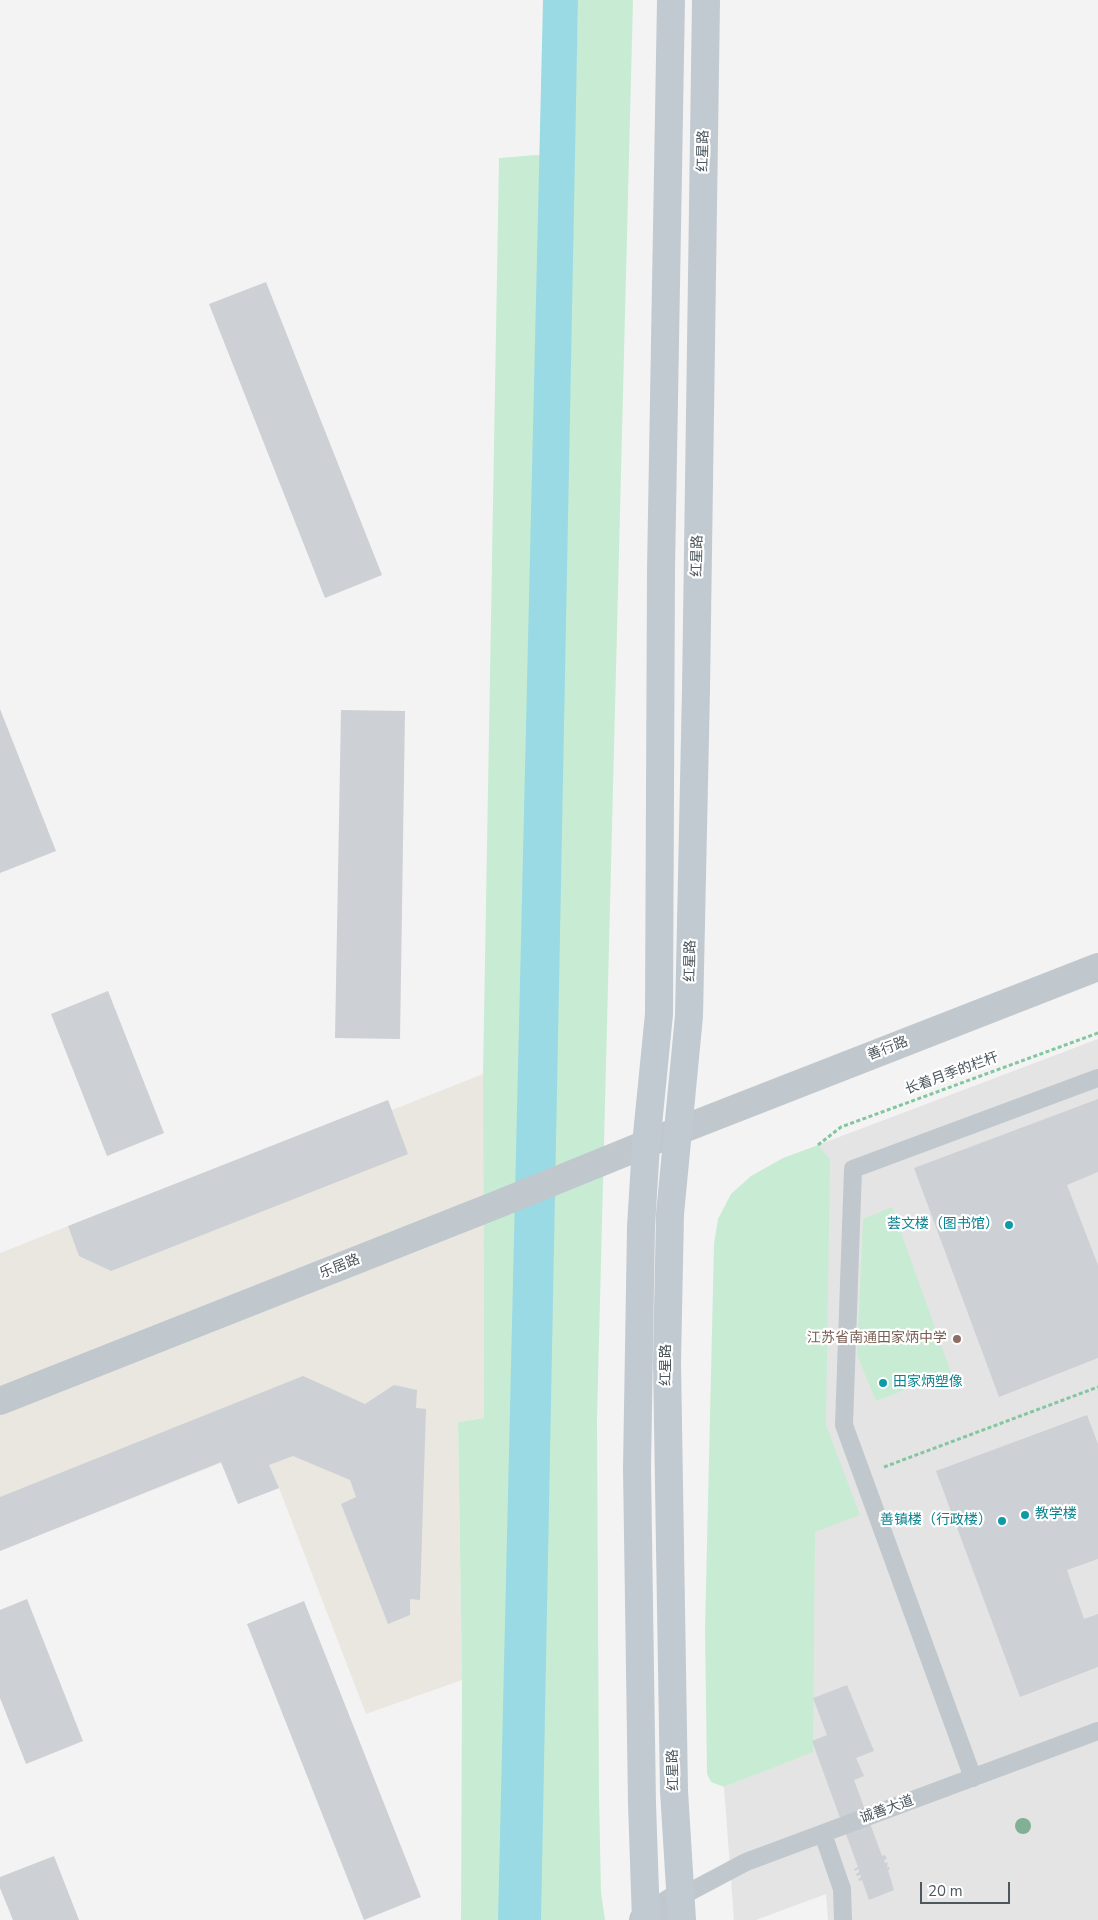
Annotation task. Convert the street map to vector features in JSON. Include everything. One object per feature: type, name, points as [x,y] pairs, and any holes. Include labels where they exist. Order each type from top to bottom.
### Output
[{"type":"main road","name":"红星路","points":[[645,1919],[637,1468],[641,1227],[646,1144],[659,1014],[661,570],[671,0]]},
{"type":"main road","name":"红星路","points":[[681,1909],[674,1772],[667,1362],[670,1214],[690,996],[706,0]]},
{"type":"street","name":"善行路","points":[[678,1131],[1098,967]]},
{"type":"street","name":"乐居路","points":[[0,1401],[678,1131]]},
{"type":"street","points":[[645,1919],[681,1909]]},
{"type":"lane","points":[[973,1778],[844,1425],[853,1169],[1098,1078]]},
{"type":"lane","name":"诚善大道","points":[[681,1909],[746,1862],[1098,1732]]},
{"type":"lane","points":[[823,1834],[842,1889],[843,1920]]},
{"type":"path","name":"长着月季的栏杆","points":[[818,1145],[841,1127],[1098,1033]]},
{"type":"path","points":[[862,1475],[1098,1387]]},
{"type":"shaded area","name":"江苏省南通田家炳中学","points":[[1098,1039],[1098,1920],[828,1920],[826,1894],[756,1920],[734,1920],[724,1787],[812,1751],[818,1145]]},
{"type":"shaded area","points":[[483,1074],[484,1418],[458,1422],[462,1680],[366,1714],[279,1488],[238,1504],[221,1463],[0,1551],[0,1253],[388,1100],[392,1110]]},
{"type":"green space","points":[[578,0],[633,0],[597,1419],[599,1794],[601,1892],[605,1920],[461,1920],[462,1680],[458,1422],[484,1418],[483,1074],[499,158],[574,152]]},
{"type":"green space","points":[[818,1145],[830,1159],[826,1425],[860,1515],[815,1532],[813,1752],[724,1787],[711,1782],[707,1774],[705,1629],[714,1244],[718,1219],[731,1194],[751,1176],[783,1158]]},
{"type":"green space","points":[[892,1207],[951,1372],[876,1401],[857,1355],[863,1219]]},
{"type":"water","points":[[543,0],[578,0],[541,1920],[498,1920]]},
{"type":"building","points":[[266,282],[382,575],[325,598],[209,304]]},
{"type":"building","points":[[0,709],[56,851],[0,873]]},
{"type":"building","points":[[341,710],[405,711],[400,1039],[335,1038]]},
{"type":"building","points":[[108,991],[164,1133],[107,1156],[51,1014]]},
{"type":"building","name":"荟文楼（图书馆）","points":[[1098,1099],[1098,1172],[1067,1185],[1098,1265],[1098,1358],[999,1397],[914,1168]]},
{"type":"building","points":[[388,1100],[408,1154],[111,1271],[79,1256],[68,1226]]},
{"type":"building","points":[[303,1376],[365,1404],[394,1385],[417,1390],[416,1408],[426,1409],[420,1600],[410,1599],[410,1615],[388,1624],[341,1504],[356,1497],[350,1480],[293,1456],[269,1465],[279,1488],[238,1504],[221,1462],[0,1551],[0,1497]]},
{"type":"building","name":"教学楼","points":[[1087,1415],[1098,1444],[1098,1559],[1067,1570],[1084,1619],[1098,1614],[1098,1667],[1020,1697],[936,1471]]},
{"type":"building","points":[[27,1599],[83,1741],[26,1764],[0,1698],[0,1610]]},
{"type":"building","points":[[304,1601],[421,1897],[364,1920],[247,1624]]},
{"type":"building","points":[[847,1685],[874,1751],[856,1758],[864,1776],[854,1780],[882,1856],[885,1855],[887,1859],[884,1860],[885,1863],[888,1862],[887,1867],[890,1869],[888,1870],[894,1890],[869,1900],[862,1880],[859,1881],[858,1879],[861,1875],[857,1876],[856,1874],[859,1872],[859,1869],[855,1871],[854,1869],[858,1867],[812,1741],[827,1735],[813,1698]]},
{"type":"building","points":[[54,1856],[79,1920],[13,1920],[0,1888],[0,1877]]},
{"type":"place","name":"荟文楼（图书馆）","points":[[1009,1225]]},
{"type":"place","name":"江苏省南通田家炳中学","points":[[957,1339]]},
{"type":"place","name":"田家炳塑像","points":[[883,1383]]},
{"type":"place","name":"教学楼","points":[[1025,1515]]},
{"type":"place","name":"善镇楼（行政楼）","points":[[1002,1521]]}]
